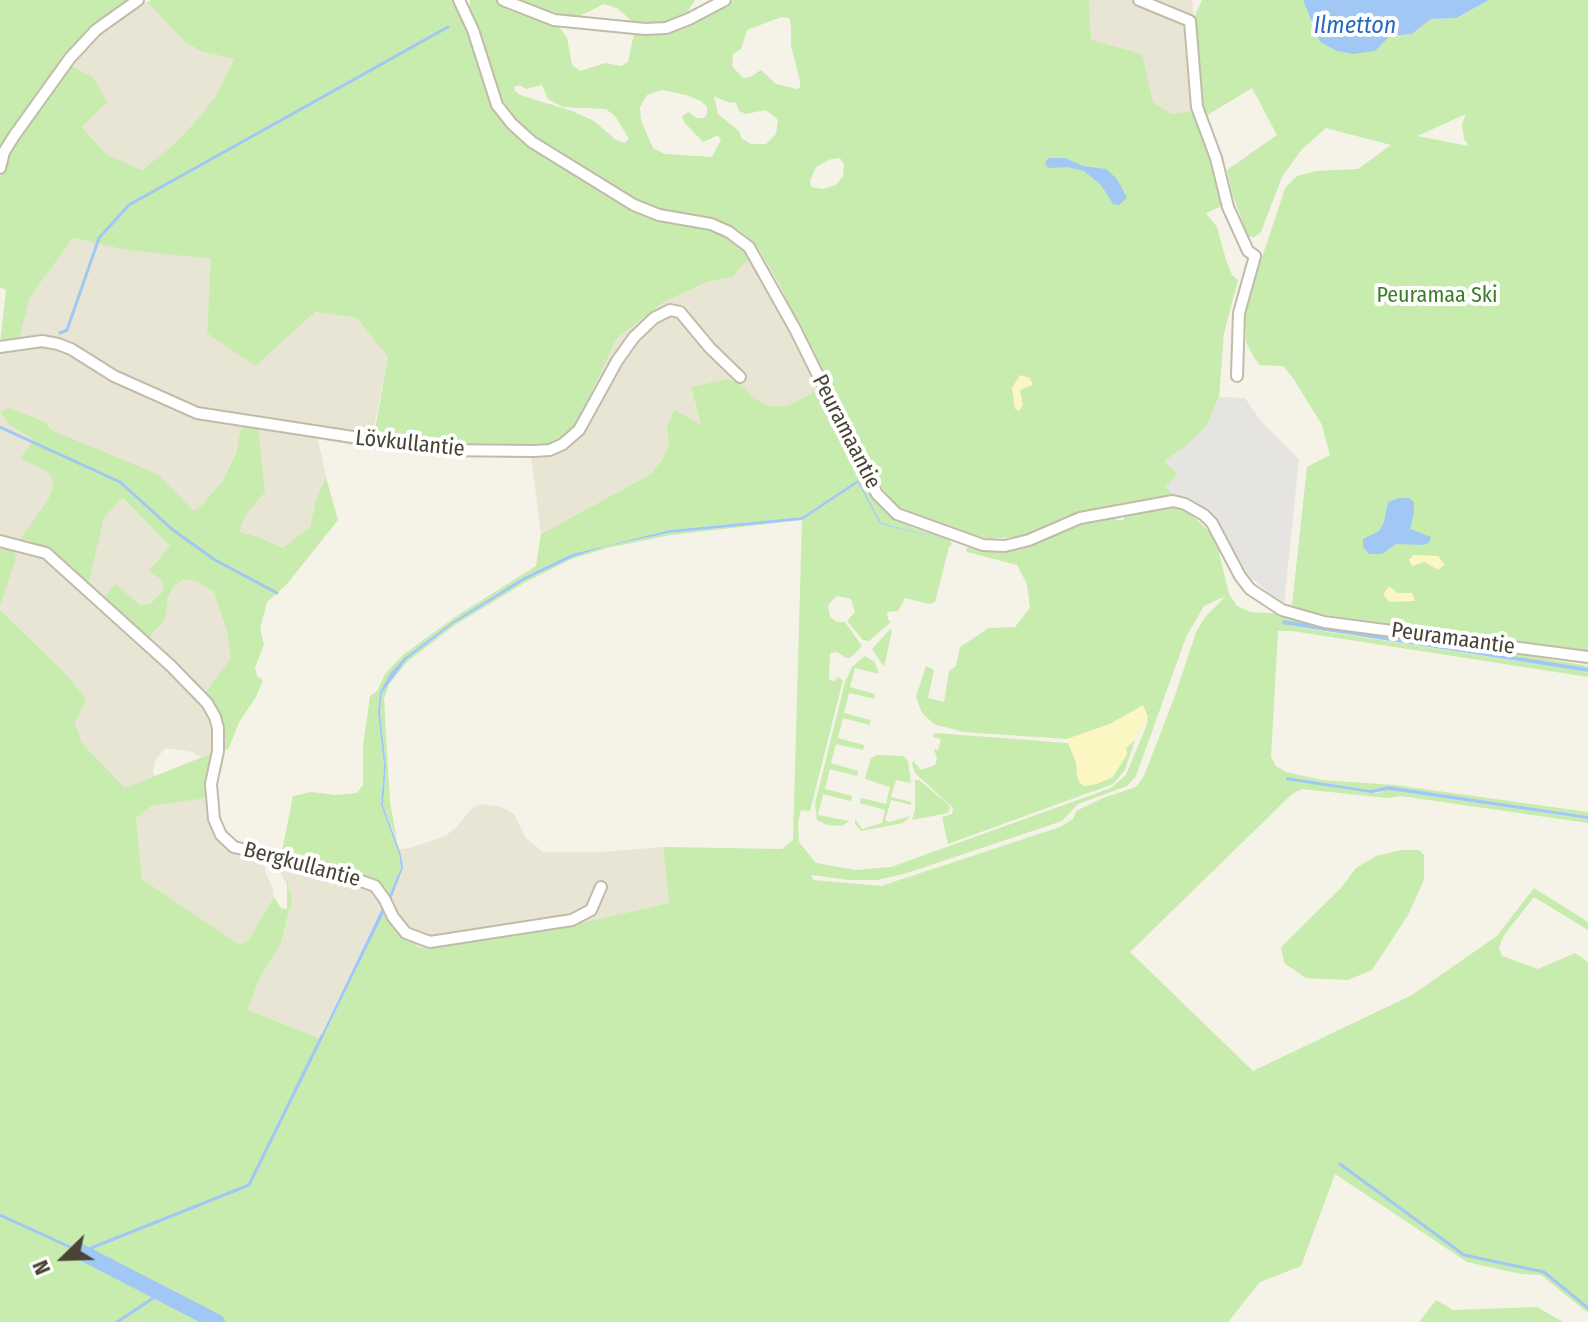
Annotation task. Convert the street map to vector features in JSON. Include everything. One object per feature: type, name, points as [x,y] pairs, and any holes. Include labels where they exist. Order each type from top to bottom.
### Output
[{"type":"street","points":[[0,168],[2,152],[70,58],[96,30],[138,0]]},
{"type":"street","name":"Peuramaantie","points":[[459,0],[473,30],[497,105],[532,142],[634,205],[659,215],[711,224],[729,232],[749,247],[795,329],[877,494],[897,514],[983,545],[1005,546],[1029,540],[1080,518],[1173,501],[1204,515],[1212,523],[1246,584],[1263,600],[1282,610],[1324,622],[1588,657]]},
{"type":"street","points":[[503,0],[554,20],[645,29],[666,28],[686,21],[725,0]]},
{"type":"street","points":[[1139,0],[1190,21],[1197,107],[1216,158],[1228,207],[1248,251],[1255,256],[1239,313],[1237,376]]},
{"type":"street","name":"Lövkullantie","points":[[0,347],[42,341],[58,344],[114,376],[197,413],[437,450],[534,451],[563,444],[579,430],[617,361],[634,337],[654,318],[670,310],[680,312],[740,377]]},
{"type":"street","name":"Bergkullantie","points":[[0,541],[46,553],[171,666],[207,703],[218,728],[218,751],[211,784],[214,819],[221,835],[234,847],[328,869],[375,886],[406,933],[430,942],[572,920],[591,910],[601,887]]},
{"type":"shaded area","points":[[1089,0],[1192,0],[1200,102],[1195,110],[1172,114],[1152,101],[1142,54],[1091,41]]},
{"type":"shaded area","points":[[147,2],[184,41],[200,51],[234,59],[216,96],[195,122],[142,170],[106,154],[82,127],[93,77],[72,66],[80,50],[101,32],[138,5]]},
{"type":"shaded area","points":[[73,238],[126,250],[212,259],[207,333],[315,312],[357,318],[388,356],[370,448],[318,439],[326,477],[316,500],[310,527],[284,548],[240,532],[244,518],[265,492],[242,436],[223,480],[194,511],[158,474],[50,430],[6,419],[34,440],[21,457],[48,472],[54,483],[48,500],[19,542],[30,540],[88,586],[104,518],[121,498],[170,546],[162,580],[163,591],[150,604],[140,605],[131,599],[102,600],[164,619],[168,597],[174,586],[184,579],[198,582],[214,592],[227,632],[232,658],[204,696],[212,706],[215,752],[203,757],[165,748],[155,761],[155,776],[125,789],[81,742],[75,722],[86,699],[65,673],[0,610],[0,343],[19,340],[30,297]]},
{"type":"shaded area","points":[[754,258],[820,389],[787,406],[770,406],[756,399],[741,385],[691,387],[701,426],[667,427],[669,445],[651,474],[541,534],[530,449],[573,431],[617,338],[664,302],[707,282],[733,277],[744,262]]},
{"type":"shaded area","points":[[1219,397],[1245,398],[1260,420],[1299,459],[1284,605],[1248,575],[1211,514],[1191,500],[1175,496],[1165,487],[1178,474],[1165,461],[1191,442],[1207,425]]},
{"type":"shaded area","points":[[208,798],[221,838],[263,857],[273,889],[274,897],[249,939],[240,945],[142,879],[136,818],[151,806]]},
{"type":"shaded area","points":[[481,804],[501,807],[514,814],[526,838],[543,852],[602,852],[663,847],[669,903],[581,923],[418,948],[389,920],[383,905],[320,1038],[248,1010],[259,979],[281,943],[290,909],[290,889],[278,870],[277,859],[349,871],[390,901],[403,868],[400,849],[445,836],[472,808]]},
{"type":"green space","points":[[0,0],[132,0],[106,17],[3,149],[0,148]]},
{"type":"green space","points":[[453,0],[493,105],[504,119],[638,211],[662,221],[728,236],[754,258],[744,263],[733,277],[707,282],[664,302],[617,338],[573,431],[543,447],[423,447],[373,440],[388,357],[357,318],[315,312],[255,366],[207,333],[211,259],[126,250],[73,238],[30,297],[19,340],[0,343],[6,290],[0,287],[0,178],[7,157],[72,66],[93,77],[107,102],[82,127],[106,154],[142,170],[195,122],[216,96],[234,59],[200,51],[184,41],[147,2]]},
{"type":"green space","points":[[470,0],[495,0],[553,23],[567,38],[572,65],[580,71],[605,63],[621,66],[628,62],[634,34],[670,33],[734,0],[1089,0],[1091,40],[1142,54],[1153,102],[1172,114],[1195,110],[1224,205],[1206,213],[1217,227],[1226,260],[1232,275],[1238,280],[1224,333],[1219,397],[1207,425],[1191,442],[1165,461],[1178,474],[1175,496],[1074,515],[1023,536],[990,539],[938,527],[900,510],[874,478],[780,286],[757,246],[740,231],[713,221],[656,210],[642,204],[538,140],[514,121],[501,103],[470,12]],"holes":[[[781,17],[789,18],[800,88],[776,84],[761,70],[743,78],[732,66],[733,54],[741,49],[747,30]],[[519,85],[526,89],[542,85],[548,99],[563,107],[606,109],[615,116],[629,139],[624,143],[616,140],[594,121],[520,95],[514,87]],[[662,90],[701,101],[707,107],[704,118],[696,118],[689,112],[682,116],[703,142],[718,135],[721,140],[712,157],[665,154],[653,148],[641,120],[640,107],[647,95]],[[714,96],[730,103],[736,102],[739,111],[746,114],[765,110],[778,120],[776,134],[766,144],[751,144],[718,114]],[[840,158],[844,165],[843,176],[836,185],[823,189],[811,187],[810,180],[816,167]]]},
{"type":"green space","points":[[515,0],[695,0],[684,17],[664,25],[636,25],[617,8],[604,4],[575,18]]},
{"type":"green space","name":"Peuramaa Ski","points":[[1202,0],[1303,0],[1310,13],[1312,27],[1337,51],[1375,51],[1390,36],[1412,34],[1431,19],[1458,18],[1489,0],[1588,0],[1588,653],[1306,612],[1292,605],[1307,467],[1330,455],[1322,425],[1293,378],[1283,366],[1260,365],[1255,359],[1246,342],[1245,309],[1285,188],[1297,176],[1316,171],[1358,169],[1391,145],[1326,128],[1302,149],[1282,177],[1261,232],[1254,237],[1248,236],[1227,170],[1277,135],[1252,88],[1206,116],[1200,102],[1194,18]],"holes":[[[1466,114],[1462,124],[1464,139],[1469,146],[1417,136]]]},
{"type":"green space","points":[[728,379],[770,406],[787,406],[820,389],[888,511],[913,528],[948,538],[952,544],[935,602],[929,604],[905,598],[898,611],[887,612],[891,622],[869,641],[863,640],[847,621],[855,612],[851,599],[837,596],[828,605],[830,617],[837,622],[845,622],[862,646],[850,658],[837,652],[830,653],[829,680],[835,681],[838,677],[843,680],[810,811],[801,810],[798,822],[799,842],[816,863],[856,870],[891,867],[1111,788],[1126,775],[1148,722],[1143,706],[1110,724],[1067,739],[963,732],[934,724],[922,713],[916,697],[926,666],[934,670],[928,698],[944,702],[949,671],[956,666],[960,647],[989,628],[1015,627],[1030,608],[1027,584],[1017,565],[967,552],[966,549],[972,544],[984,547],[1115,515],[1116,520],[1124,520],[1124,514],[1173,507],[1187,511],[1215,537],[1229,594],[1237,606],[1251,612],[1284,614],[1588,666],[1283,625],[1588,672],[1588,677],[1278,631],[1271,757],[1276,766],[1286,772],[1322,780],[1395,785],[1588,812],[1588,816],[1388,786],[1371,790],[1287,777],[1377,793],[1389,790],[1588,819],[1588,823],[1401,796],[1387,798],[1302,789],[1292,794],[1130,952],[1253,1071],[1412,995],[1497,936],[1534,888],[1588,922],[1588,930],[1534,897],[1504,935],[1499,947],[1502,956],[1538,969],[1575,953],[1588,962],[1588,1313],[1541,1275],[1521,1274],[1467,1262],[1335,1174],[1301,1266],[1260,1282],[1228,1322],[0,1322],[0,610],[65,673],[86,699],[75,722],[81,742],[125,788],[215,752],[208,798],[151,806],[136,818],[142,879],[240,945],[249,939],[274,897],[281,908],[287,909],[287,880],[292,900],[281,943],[259,979],[248,1010],[322,1039],[386,909],[389,920],[418,948],[581,923],[669,903],[663,847],[782,849],[793,840],[802,520],[858,483],[880,524],[947,540],[881,523],[858,481],[802,517],[670,530],[572,554],[524,577],[452,622],[404,658],[380,692],[378,712],[384,766],[381,805],[401,868],[388,898],[375,884],[281,856],[293,796],[311,792],[336,795],[357,793],[363,785],[363,746],[370,696],[377,691],[385,674],[403,655],[455,617],[536,566],[541,534],[651,474],[669,445],[667,427],[674,410],[701,425],[691,387]],"holes":[[[1226,596],[1206,616],[1196,632],[1144,776],[1136,787],[1076,811],[1073,819],[1060,827],[881,886],[813,880],[811,875],[877,880],[907,873],[1062,821],[1078,804],[1127,786],[1136,776],[1186,637],[1204,606]]]},
{"type":"green space","points":[[9,408],[45,422],[51,430],[158,474],[194,511],[223,480],[236,452],[242,425],[258,428],[265,492],[244,518],[240,532],[283,548],[310,527],[316,500],[326,477],[338,520],[287,584],[267,602],[260,629],[264,644],[255,668],[257,676],[263,680],[239,722],[229,748],[222,751],[203,696],[231,658],[227,632],[214,592],[198,582],[184,579],[174,586],[168,597],[165,619],[146,641],[102,600],[115,584],[140,605],[150,604],[163,591],[162,580],[149,571],[170,546],[122,498],[104,518],[88,586],[30,540],[18,542],[48,500],[54,483],[48,472],[20,458],[34,440],[10,425],[0,412]]},
{"type":"green space","points":[[371,445],[415,452],[531,454],[531,458],[416,455],[370,448]]},
{"type":"green space","points":[[802,520],[671,535],[607,548],[572,559],[524,583],[455,625],[407,662],[389,684],[384,699],[390,802],[397,840],[383,805],[386,766],[380,712],[382,693],[406,660],[453,624],[525,580],[573,557],[607,546],[669,533]]},
{"type":"green space","points":[[5,545],[16,547],[15,561],[0,606],[0,551]]},
{"type":"green space","points":[[890,629],[892,631],[884,667],[872,649]]},
{"type":"green space","points":[[865,656],[875,662],[879,674],[855,668],[850,687],[874,694],[875,699],[849,693],[844,713],[870,720],[870,725],[843,718],[838,738],[864,745],[863,750],[836,744],[831,763],[858,771],[857,776],[830,769],[825,789],[852,796],[851,801],[823,794],[818,815],[849,821],[842,826],[827,825],[817,820],[815,804],[845,682],[852,667]]},
{"type":"green space","points":[[935,733],[1068,743],[1076,762],[1077,776],[1084,786],[1113,777],[1127,754],[1126,748],[1135,740],[1125,770],[1113,784],[948,844],[942,817],[952,814],[953,808],[915,773],[912,763],[921,770],[935,765],[934,749],[938,750],[941,739],[933,737]]},
{"type":"green space","points":[[877,755],[903,756],[908,761],[911,783],[896,780],[891,797],[911,802],[911,805],[891,800],[885,820],[889,822],[910,816],[903,823],[861,831],[855,819],[862,829],[882,823],[885,810],[860,803],[861,798],[886,804],[890,787],[865,779],[871,758]]},
{"type":"green space","points":[[915,780],[948,804],[948,813],[912,820]]},
{"type":"green space","points":[[1401,850],[1419,850],[1424,855],[1424,880],[1408,915],[1372,970],[1348,980],[1306,978],[1284,963],[1281,947],[1341,888],[1356,868],[1376,856]]},
{"type":"green space","points":[[1436,1300],[1453,1310],[1537,1307],[1563,1322],[1419,1322]]},
{"type":"sand","points":[[1020,375],[1030,378],[1033,385],[1020,390],[1023,405],[1019,411],[1015,409],[1012,388]]},
{"type":"sand","points":[[1413,555],[1438,556],[1445,565],[1438,570],[1424,562],[1412,566],[1409,560]]},
{"type":"sand","points":[[1389,586],[1398,593],[1412,593],[1415,601],[1389,602],[1383,594]]},
{"type":"sand","points":[[1143,705],[1148,717],[1135,740],[1126,748],[1127,754],[1113,777],[1084,786],[1079,782],[1076,762],[1067,739],[1110,724]]},
{"type":"water","name":"Ilmetton","points":[[1303,0],[1489,0],[1457,18],[1431,19],[1412,34],[1390,36],[1375,51],[1353,54],[1337,51],[1320,42]]},
{"type":"water","points":[[1049,158],[1065,158],[1083,166],[1106,169],[1117,179],[1127,198],[1119,205],[1113,204],[1101,185],[1084,171],[1068,167],[1048,168],[1045,162]]},
{"type":"water","points":[[858,480],[881,523],[947,540],[880,524],[858,483],[802,520],[669,533],[607,546],[573,557],[525,580],[453,624],[406,660],[382,693],[380,712],[386,766],[383,805],[403,868],[390,902],[388,898],[401,868],[381,805],[384,766],[378,712],[380,692],[404,658],[452,622],[524,577],[572,554],[670,530],[802,517]]},
{"type":"water","points":[[1409,498],[1414,502],[1410,529],[1431,537],[1429,543],[1396,544],[1382,554],[1369,554],[1363,547],[1363,539],[1379,531],[1388,502]]},
{"type":"water","points":[[1283,620],[1588,668],[1588,672],[1282,624]]},
{"type":"water","points":[[1286,777],[1371,790],[1388,786],[1588,816],[1588,819],[1389,790],[1372,793],[1286,780]]},
{"type":"water","points":[[384,904],[386,909],[322,1039],[320,1038]]},
{"type":"waterway","points":[[60,333],[67,330],[99,238],[129,205],[448,27]]},
{"type":"waterway","points":[[0,427],[120,482],[173,530],[215,560],[277,593]]},
{"type":"waterway","points":[[0,1215],[81,1252],[249,1185],[322,1036]]},
{"type":"waterway","points":[[1340,1164],[1464,1255],[1544,1272],[1588,1308]]},
{"type":"waterway","points":[[81,1252],[217,1322]]},
{"type":"waterway","points":[[117,1322],[161,1293]]}]
